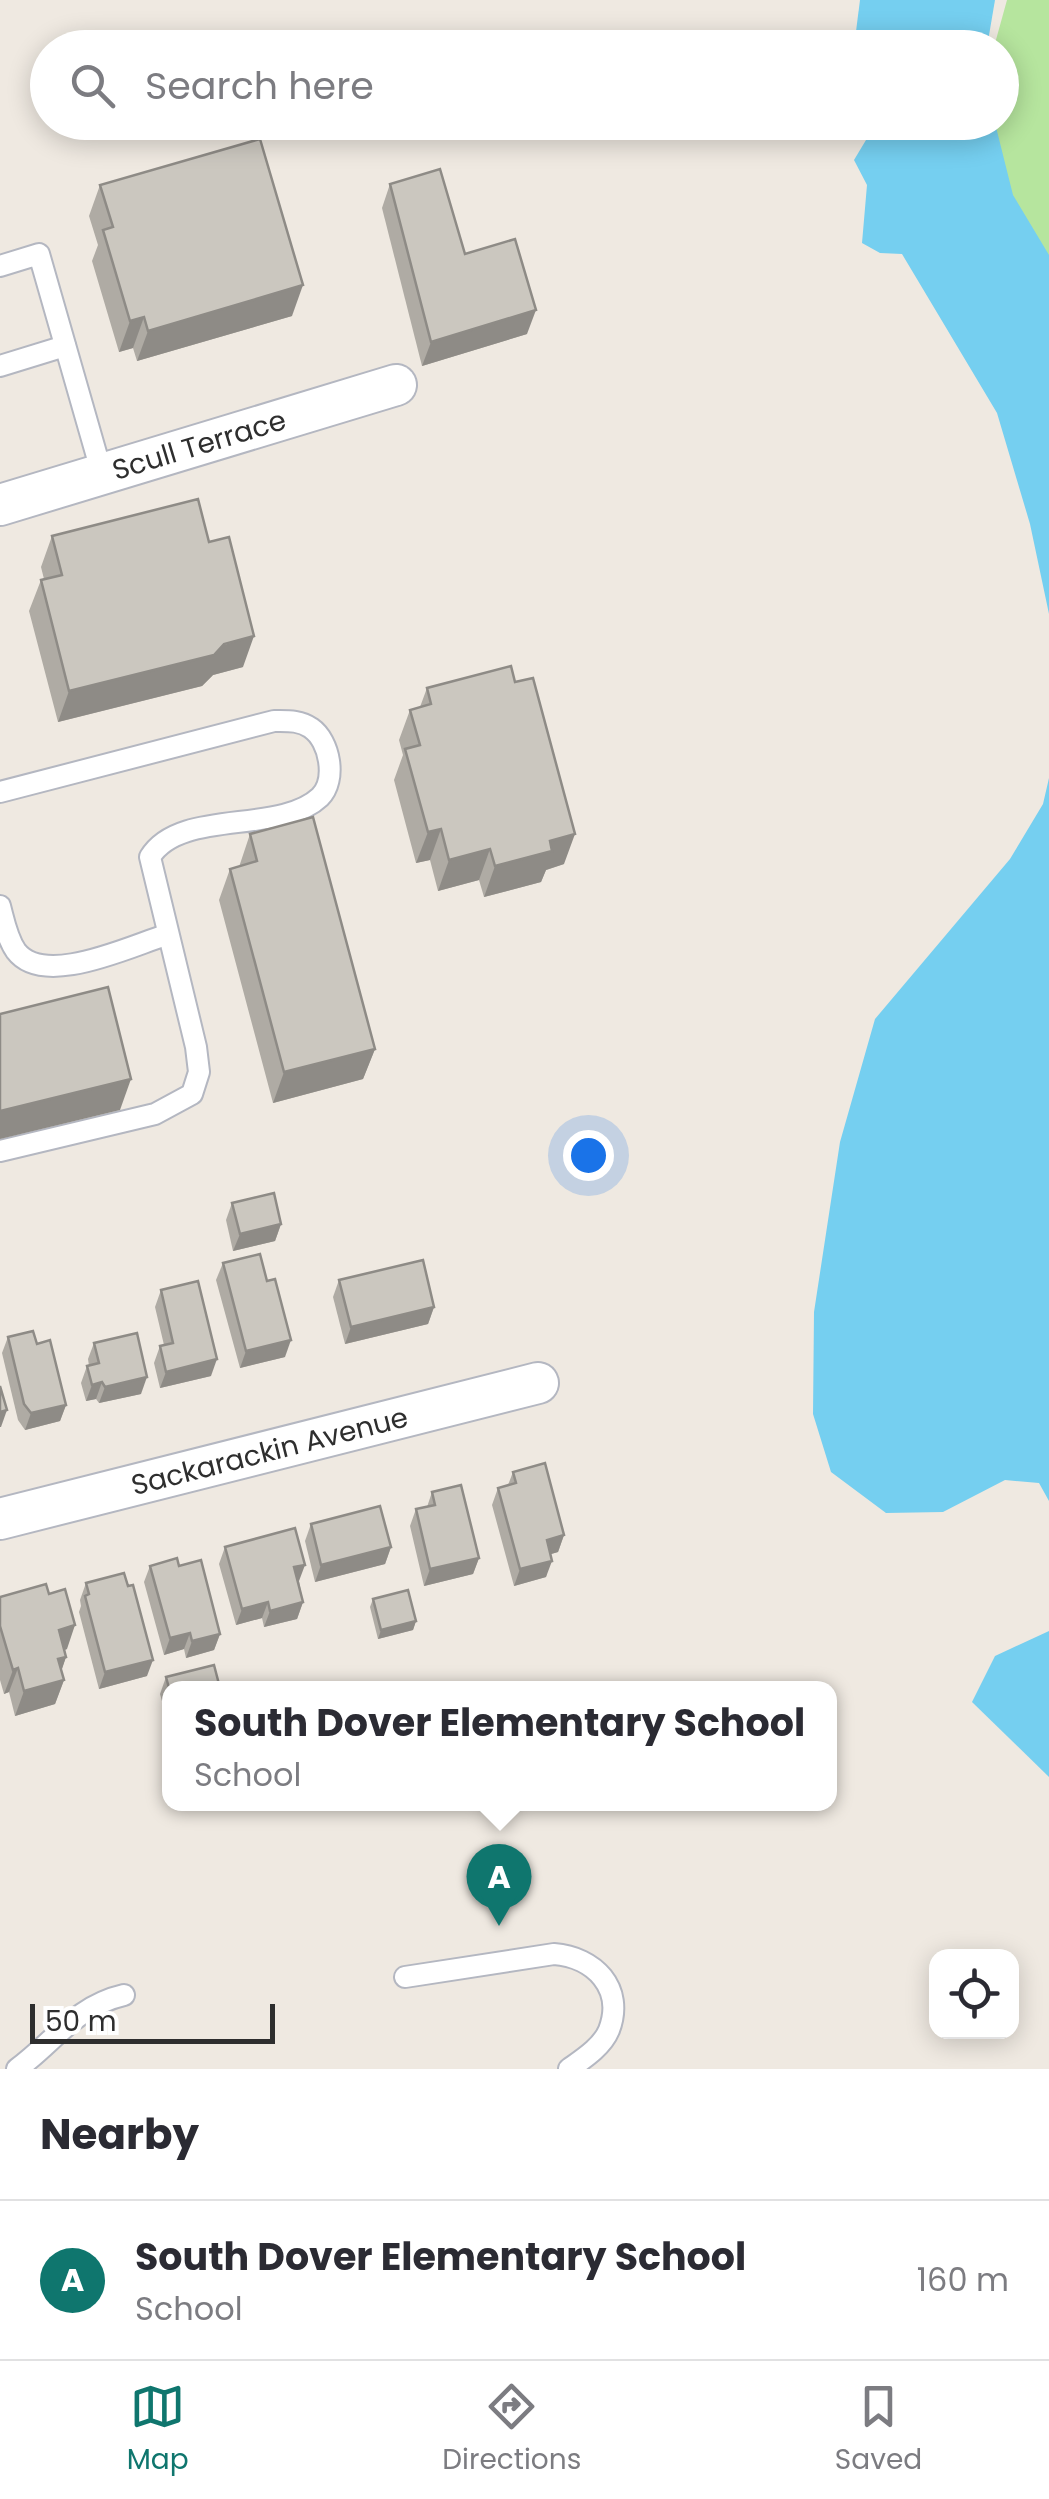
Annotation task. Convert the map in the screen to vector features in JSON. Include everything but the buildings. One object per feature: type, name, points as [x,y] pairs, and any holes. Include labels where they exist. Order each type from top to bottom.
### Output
[{"type":"street","name":"Scull Terrace","points":[[0,505],[396,385]]},
{"type":"street","name":"Sackarackin Avenue","points":[[0,1519],[538,1383]]},
{"type":"lane","points":[[0,266],[40,254],[102,474]]},
{"type":"lane","points":[[0,366],[65,346]]},
{"type":"lane","points":[[0,792],[274,721],[310,726],[320,737],[329,763],[329,783],[320,798],[297,810],[179,834],[158,844],[150,857],[196,1047],[199,1072],[192,1094],[155,1114],[0,1151]]},
{"type":"lane","points":[[0,906],[17,952],[30,963],[48,967],[72,965],[166,935]]},
{"type":"lane","points":[[404,1977],[554,1954],[578,1956],[595,1966],[606,1983],[609,2030],[594,2050],[569,2069]]},
{"type":"lane","points":[[17,2069],[72,2018],[100,2000],[124,1995]]},
{"type":"green space","points":[[1007,0],[1049,0],[1049,287],[982,140],[1019,140],[1019,30],[999,30]]},
{"type":"water","points":[[860,0],[995,0],[990,30],[856,30]]},
{"type":"water","points":[[866,140],[999,140],[1013,195],[1049,255],[1049,614],[1030,524],[997,413],[902,254],[880,253],[862,243],[867,185],[854,160]]},
{"type":"water","points":[[1049,778],[1049,1501],[1039,1483],[1005,1480],[943,1512],[886,1513],[831,1472],[813,1414],[814,1312],[840,1142],[875,1019],[1010,859],[1043,804]]},
{"type":"water","points":[[1049,1631],[1049,1777],[972,1702],[995,1656]]},
{"type":"place","name":"South Dover Elementary School","points":[[499,1926]]}]
